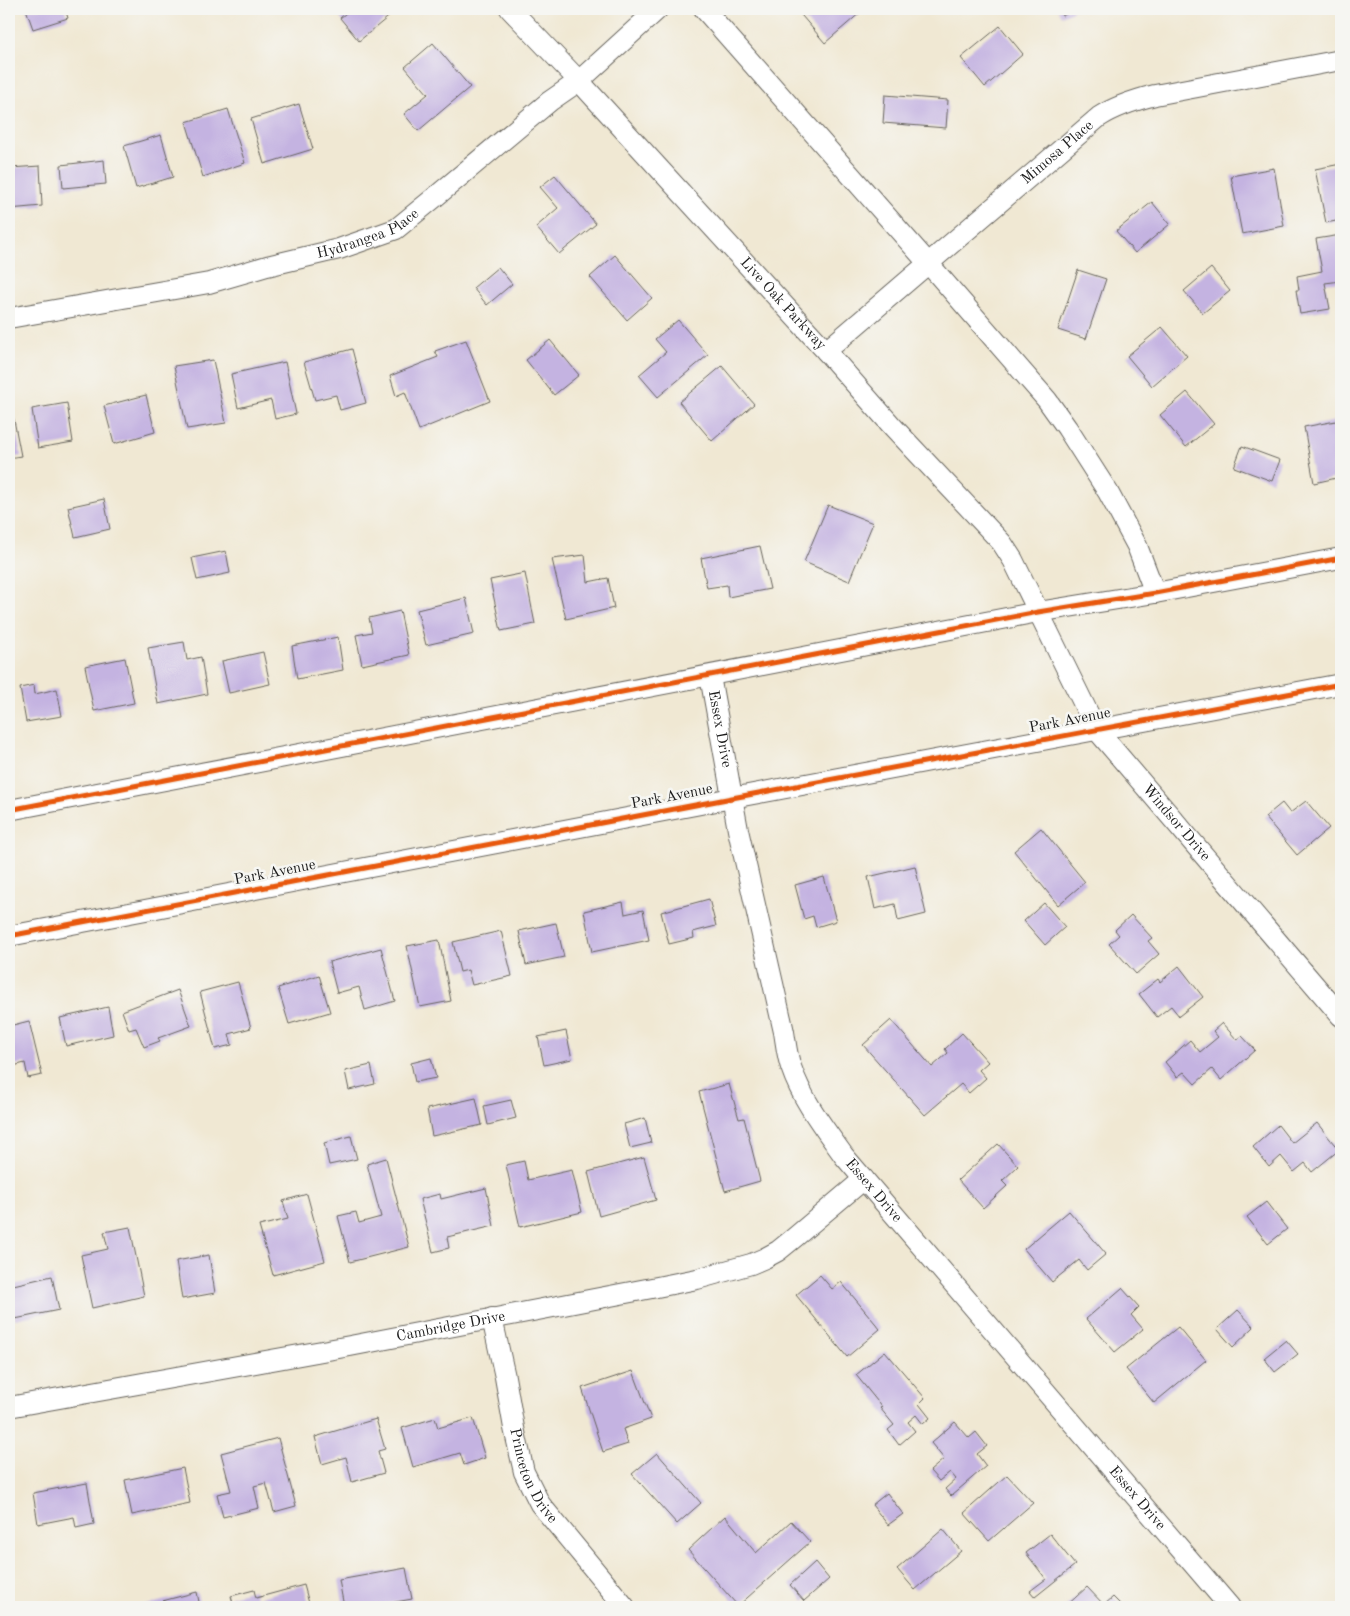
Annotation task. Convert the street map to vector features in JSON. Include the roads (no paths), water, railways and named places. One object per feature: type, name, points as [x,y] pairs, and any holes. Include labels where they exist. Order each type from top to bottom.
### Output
[{"type":"street","name":"Live Oak Parkway","points":[[510,9],[579,80],[893,427],[1002,543],[1013,560],[1038,612]]},
{"type":"street","name":"Hydrangea Place","points":[[9,318],[209,283],[339,248],[396,229],[550,101],[579,80],[658,9]]},
{"type":"street","points":[[704,9],[1047,400],[1108,492],[1137,546],[1156,593]]},
{"type":"street","name":"Mimosa Place","points":[[826,351],[1099,117],[1112,109],[1155,95],[1341,60]]},
{"type":"street","points":[[9,810],[1038,612],[1156,593],[1341,558]]},
{"type":"street","name":"Windsor Drive","points":[[1038,612],[1096,729],[1341,1016]]},
{"type":"street","name":"Essex Drive","points":[[710,676],[732,798],[790,1065],[799,1088],[844,1156],[1230,1607]]},
{"type":"street","name":"Park Avenue","points":[[9,936],[1341,684]]},
{"type":"street","name":"Cambridge Drive","points":[[9,1407],[350,1346],[697,1279],[751,1264],[778,1250],[864,1179]]},
{"type":"street","name":"Princeton Drive","points":[[492,1318],[514,1428],[524,1472],[530,1486],[540,1504],[625,1607]]}]
